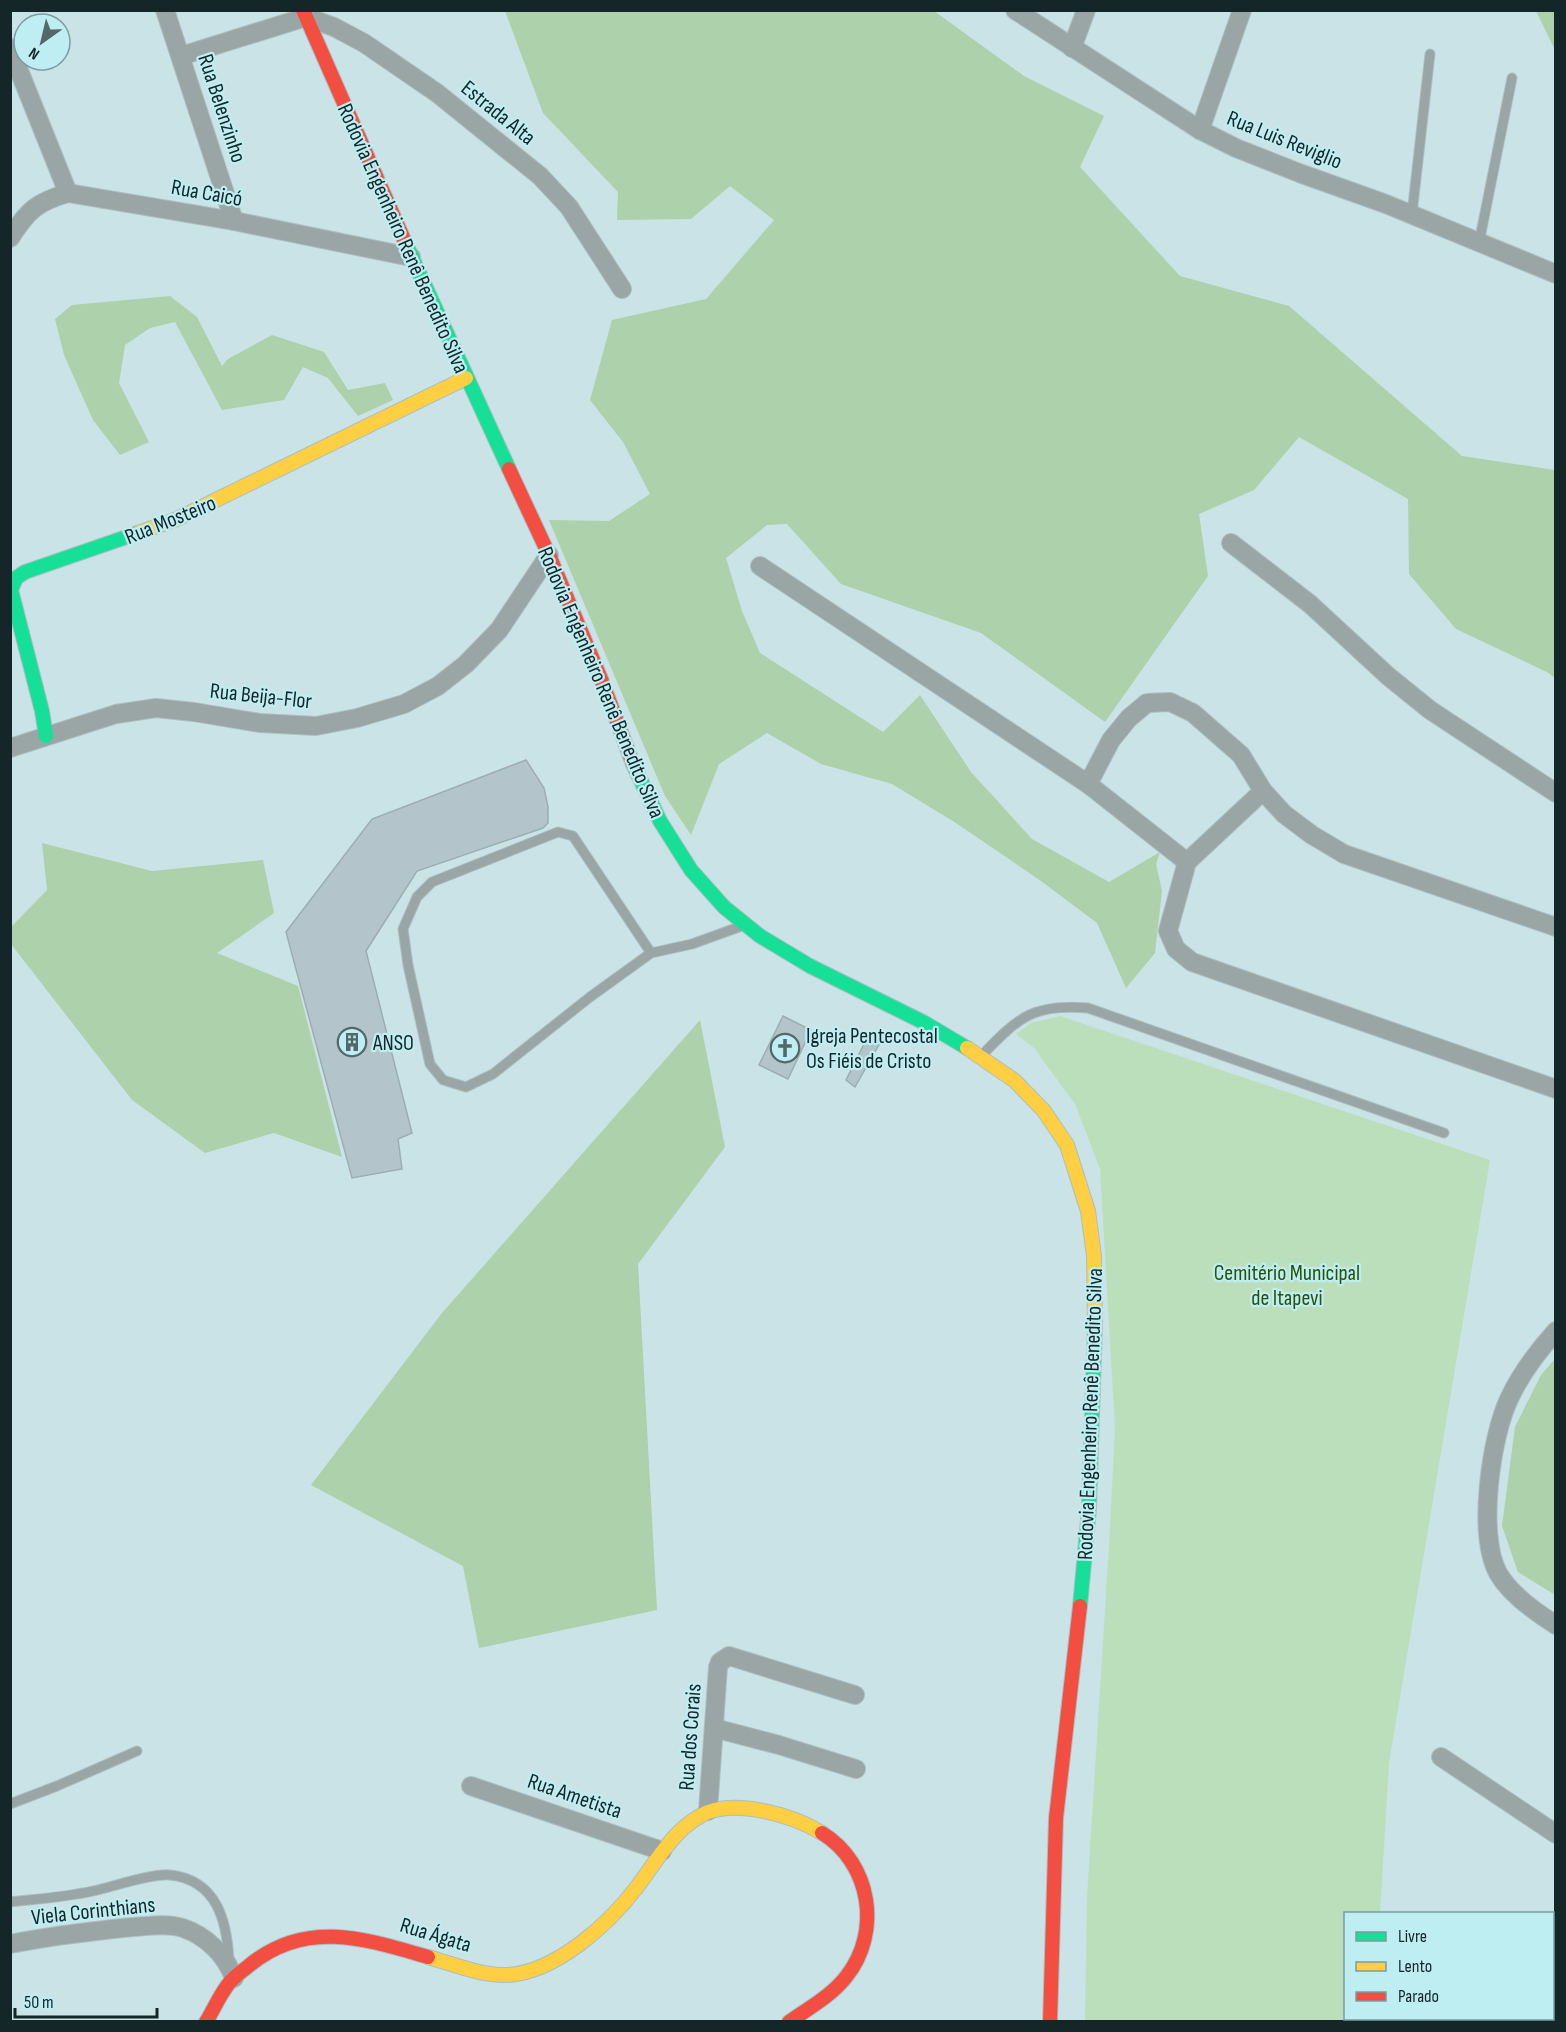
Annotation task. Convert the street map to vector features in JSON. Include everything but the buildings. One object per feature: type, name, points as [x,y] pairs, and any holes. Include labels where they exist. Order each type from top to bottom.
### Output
[{"type":"main road","name":"Rodovia Engenheiro Renê Benedito Silva","points":[[304,14],[411,257],[549,555],[601,679],[631,760],[660,821],[691,870],[724,907],[759,936],[810,966],[925,1023],[981,1056],[1015,1081],[1044,1111],[1066,1145],[1088,1211],[1094,1256],[1096,1304],[1089,1509],[1074,1668],[1056,1818],[1050,2022]]},
{"type":"main road","name":"Rua Mosteiro","points":[[46,736],[42,711],[11,590],[16,578],[25,572],[177,519],[466,378]]},
{"type":"main road","name":"Rua dos Corais","points":[[662,1851],[680,1830],[708,1811],[744,1808],[772,1812],[799,1821],[822,1833],[844,1850],[856,1866],[864,1887],[868,1916],[864,1944],[853,1968],[839,1986],[789,2022]]},
{"type":"main road","name":"Rua Ágata","points":[[206,2022],[231,1971],[297,1939],[330,1934],[373,1940],[477,1971],[512,1974],[541,1965],[568,1951],[598,1929],[628,1899],[662,1851]]},
{"type":"street","name":"Rua Belenzinho","points":[[165,10],[234,221]]},
{"type":"street","name":"Rua Luis Reviglio","points":[[1015,10],[1200,130],[1236,148],[1412,214],[1556,274]]},
{"type":"street","points":[[1072,48],[1086,10]]},
{"type":"street","points":[[1200,130],[1242,10]]},
{"type":"street","points":[[181,56],[304,14]]},
{"type":"street","name":"Estrada Alta","points":[[304,14],[334,27],[392,61],[483,129],[540,176],[569,207],[622,289]]},
{"type":"street","points":[[10,48],[68,193]]},
{"type":"street","name":"Rua Caicó","points":[[10,238],[31,210],[44,200],[68,193],[234,221],[411,257]]},
{"type":"street","points":[[1232,543],[1310,604],[1388,676],[1430,710],[1556,793]]},
{"type":"street","name":"Rua Beija-Flor","points":[[10,748],[116,714],[156,708],[260,723],[316,726],[357,718],[404,704],[438,686],[466,664],[499,630],[549,555]]},
{"type":"street","points":[[760,566],[1088,783],[1187,862]]},
{"type":"street","points":[[1088,783],[1111,740],[1129,718],[1147,703],[1170,702],[1193,713],[1232,747],[1240,755],[1263,791],[1284,814],[1312,835],[1344,854],[1556,927]]},
{"type":"street","points":[[1263,791],[1187,862],[1168,931],[1176,949],[1192,962],[1556,1089]]},
{"type":"street","points":[[1556,1331],[1534,1354],[1509,1399],[1497,1433],[1487,1525],[1490,1553],[1499,1574],[1516,1594],[1556,1624]]},
{"type":"street","name":"Rua dos Corais","points":[[708,1811],[720,1662],[729,1656],[855,1695]]},
{"type":"street","points":[[714,1728],[856,1769]]},
{"type":"street","points":[[1441,1757],[1556,1834]]},
{"type":"street","name":"Rua Ametista","points":[[471,1786],[662,1851]]},
{"type":"street","name":"Viela Corinthians","points":[[10,1944],[44,1937],[106,1930],[156,1926],[181,1927],[209,1944],[231,1971]]},
{"type":"lane","points":[[1412,214],[1430,54]]},
{"type":"lane","points":[[1479,243],[1512,78]]},
{"type":"lane","points":[[651,953],[573,836],[558,832],[432,882],[417,897],[403,929],[408,965],[430,1064],[443,1080],[466,1087],[493,1074],[590,997],[651,953],[692,944],[745,925]]},
{"type":"lane","points":[[981,1056],[1005,1031],[1032,1013],[1050,1007],[1088,1008],[1444,1133]]},
{"type":"lane","points":[[10,1804],[137,1751]]},
{"type":"lane","points":[[10,1902],[91,1892],[169,1874],[177,1876],[200,1884],[212,1896],[228,1937],[231,1971]]},
{"type":"green space","points":[[505,11],[934,11],[1024,76],[1104,116],[1080,167],[1180,276],[1289,306],[1462,456],[1555,470],[1555,678],[1547,672],[1456,629],[1409,574],[1408,499],[1299,437],[1254,490],[1199,514],[1208,576],[1105,722],[981,633],[841,584],[787,524],[767,525],[726,558],[742,611],[760,653],[883,732],[920,695],[971,772],[1032,839],[1109,882],[1160,852],[1156,864],[1162,891],[1155,953],[1126,988],[1097,923],[1041,881],[956,823],[892,784],[821,764],[767,733],[719,764],[691,835],[665,796],[549,520],[609,521],[650,494],[623,442],[590,400],[612,320],[706,299],[774,220],[730,186],[691,219],[617,220],[618,192],[543,113]]},
{"type":"green space","points":[[1536,11],[1555,11],[1555,50]]},
{"type":"green space","points":[[170,296],[197,317],[222,366],[228,359],[272,335],[324,352],[348,390],[385,383],[393,400],[358,416],[328,378],[303,367],[284,400],[222,410],[175,322],[150,328],[125,345],[119,383],[149,442],[120,455],[93,420],[64,355],[55,319],[72,305]]},
{"type":"green space","points":[[42,843],[152,871],[263,860],[274,913],[217,953],[298,986],[342,1157],[274,1133],[205,1153],[132,1100],[11,944],[11,927],[47,890]]},
{"type":"green space","name":"Cemitério Municipal de Itapevi","points":[[1060,1016],[1490,1160],[1389,1763],[1380,1912],[1344,1912],[1344,2020],[1416,2021],[1085,2021],[1087,1897],[1115,1429],[1100,1169],[1075,1104],[1034,1048],[1016,1034],[1031,1023]]},
{"type":"green space","points":[[700,1020],[725,1147],[638,1264],[657,1610],[479,1648],[463,1566],[311,1485],[442,1313]]},
{"type":"green space","points":[[1555,1359],[1555,1595],[1518,1572],[1502,1526],[1515,1427],[1541,1375]]},
{"type":"traffic: fast","points":[[405,242],[509,469]]},
{"type":"traffic: fast","points":[[46,736],[42,711],[11,590],[16,578],[25,572],[138,533]]},
{"type":"traffic: fast","points":[[633,764],[660,821],[691,870],[724,907],[760,936],[810,966],[925,1023],[967,1048]]},
{"type":"traffic: fast","points":[[1080,1606],[1089,1509],[1095,1323]]},
{"type":"traffic: slow","points":[[138,533],[177,519],[466,378]]},
{"type":"traffic: slow","points":[[967,1048],[1015,1081],[1044,1111],[1067,1145],[1088,1211],[1094,1256],[1095,1323]]},
{"type":"traffic: slow","points":[[428,1957],[488,1974],[508,1975],[526,1972],[563,1956],[612,1916],[681,1830],[700,1816],[713,1811],[728,1808],[762,1811],[795,1820],[822,1833]]},
{"type":"traffic: jam","points":[[303,10],[405,242]]},
{"type":"traffic: jam","points":[[509,469],[549,555],[601,679],[633,764]]},
{"type":"traffic: jam","points":[[1050,2022],[1056,1818],[1080,1606]]},
{"type":"traffic: jam","points":[[789,2022],[840,1984],[857,1959],[864,1940],[867,1920],[866,1899],[861,1880],[839,1846],[822,1833]]},
{"type":"traffic: jam","points":[[206,2022],[223,1991],[235,1977],[272,1950],[294,1941],[315,1937],[360,1939],[428,1957]]},
{"type":"place","name":"ANSO","points":[[352,1042]]},
{"type":"place","name":"Igreja Pentecostal Os Fiéis de Cristo","points":[[785,1048]]}]
